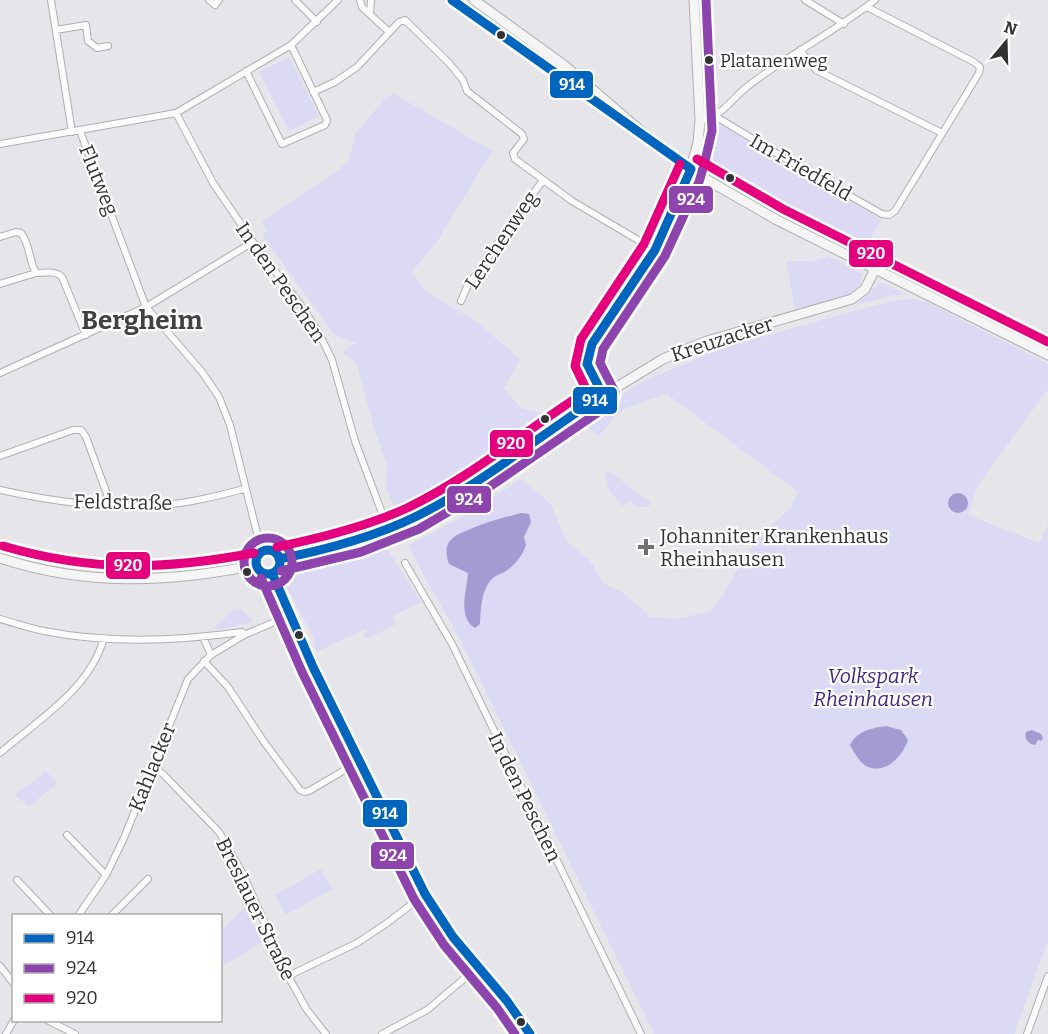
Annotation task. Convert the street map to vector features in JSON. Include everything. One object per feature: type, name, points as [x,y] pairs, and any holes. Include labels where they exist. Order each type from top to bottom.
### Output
[{"type":"street","points":[[51,0],[72,132]]},
{"type":"street","points":[[209,0],[215,5],[219,0]]},
{"type":"street","points":[[295,0],[317,22]]},
{"type":"street","points":[[0,144],[176,112],[291,45],[338,0]]},
{"type":"street","points":[[360,0],[360,4],[389,32]]},
{"type":"street","points":[[370,14],[371,0]]},
{"type":"street","points":[[452,0],[691,169],[777,220],[1048,355]]},
{"type":"street","points":[[474,0],[565,66],[638,130]]},
{"type":"street","points":[[594,401],[589,392],[587,379],[587,364],[592,344],[655,250],[691,169],[698,143],[700,119],[694,0]]},
{"type":"street","points":[[805,0],[844,24]]},
{"type":"street","points":[[700,119],[715,116],[747,87],[800,50],[844,24],[875,0]]},
{"type":"street","points":[[800,50],[816,70],[942,133],[979,73],[980,67],[867,7]]},
{"type":"street","points":[[85,17],[88,41],[97,48],[108,46]]},
{"type":"street","points":[[313,92],[346,75],[366,58],[401,20],[405,20],[449,63],[463,80],[466,91],[522,134],[524,139],[513,156],[572,201],[655,250]]},
{"type":"street","points":[[56,30],[86,25]]},
{"type":"street","points":[[246,71],[282,144],[327,123],[291,45]]},
{"type":"street","name":"In den Peschen","points":[[176,112],[213,183],[319,333],[332,360],[355,441],[388,529]]},
{"type":"street","name":"Im Friedfeld","points":[[715,116],[804,170],[882,214],[889,215],[895,211],[942,133]]},
{"type":"street","name":"Flutweg","points":[[80,131],[146,307],[202,372],[219,397],[230,425],[244,489],[260,545],[264,551]]},
{"type":"street","name":"Lerchenweg","points":[[461,301],[467,287],[543,180]]},
{"type":"street","points":[[0,237],[16,232],[21,233],[25,238],[36,273]]},
{"type":"street","points":[[0,373],[146,307],[253,242]]},
{"type":"street","name":"Kreuzacker","points":[[279,559],[336,546],[388,529],[447,500],[603,395],[663,359],[707,341],[852,299],[865,289],[875,269]]},
{"type":"street","points":[[0,284],[36,273],[59,273],[86,334]]},
{"type":"street","points":[[587,364],[603,395]]},
{"type":"street","points":[[393,542],[464,505],[568,435],[579,427],[571,417]]},
{"type":"street","points":[[561,424],[568,435]]},
{"type":"street","points":[[0,456],[73,430],[81,430],[86,437],[111,505]]},
{"type":"street","name":"Feldstraße","points":[[0,490],[111,505],[160,506],[244,489]]},
{"type":"street","points":[[264,551],[273,552],[279,559],[278,568],[272,573],[264,574],[256,565],[256,558],[264,551]]},
{"type":"street","points":[[0,558],[31,568],[71,575],[126,579],[177,577],[256,565]]},
{"type":"street","name":"In den Peschen","points":[[405,563],[452,644],[641,1034]]},
{"type":"street","points":[[272,573],[313,667],[425,894],[453,937],[507,1001],[530,1034]]},
{"type":"street","name":"Kahlacker","points":[[79,914],[106,875],[124,838],[188,679],[211,655],[244,635],[291,615]]},
{"type":"street","name":"Kahlacker","points":[[0,619],[44,631],[104,638],[167,639],[242,632],[244,635]]},
{"type":"street","points":[[203,637],[211,655]]},
{"type":"street","points":[[0,753],[80,685],[94,664],[104,638]]},
{"type":"street","points":[[204,661],[228,687],[264,742],[300,790],[309,791],[360,761]]},
{"type":"street","name":"Breslauer Straße","points":[[152,767],[163,774],[219,832],[243,874],[288,976],[307,1010],[326,1034]]},
{"type":"street","points":[[67,835],[106,875]]},
{"type":"street","points":[[112,914],[148,879]]},
{"type":"street","points":[[17,880],[50,914]]},
{"type":"street","points":[[288,976],[357,943],[425,894]]},
{"type":"street","points":[[0,966],[12,981]]},
{"type":"street","points":[[382,1034],[427,1010],[478,966]]},
{"type":"street","points":[[1028,1034],[1048,976]]},
{"type":"street","points":[[51,1022],[75,1034]]},
{"type":"green space","points":[[289,57],[319,116],[289,131],[259,72]]},
{"type":"green space","points":[[393,93],[492,151],[438,240],[412,272],[425,291],[477,322],[520,359],[504,389],[521,408],[549,415],[533,438],[428,506],[398,520],[385,482],[388,469],[356,363],[343,353],[348,346],[357,344],[334,334],[262,235],[267,231],[262,221],[328,178],[349,161],[355,134],[388,95],[390,97]]},
{"type":"green space","points":[[714,121],[882,220],[861,252],[776,209],[703,167]]},
{"type":"green space","points":[[828,256],[863,274],[858,288],[846,297],[795,309],[786,261],[815,261]]},
{"type":"green space","points":[[880,283],[907,294],[856,305]]},
{"type":"green space","name":"Volkspark Rheinhausen","points":[[912,299],[929,303],[1048,364],[1048,389],[978,485],[968,515],[1039,543],[1048,524],[1048,940],[1014,1034],[654,1034],[464,647],[409,545],[466,515],[521,479],[551,504],[566,540],[591,562],[603,583],[622,592],[651,617],[679,619],[710,611],[723,595],[751,548],[765,530],[791,508],[798,492],[667,394],[626,408],[599,436],[580,421],[646,380],[725,347],[887,302]]},
{"type":"green space","points":[[609,471],[651,503],[648,507],[638,507],[630,501],[622,506],[609,490],[605,474]]},
{"type":"green space","points":[[383,542],[421,602],[393,616],[396,624],[368,638],[364,637],[367,628],[316,652],[313,637],[282,578],[283,571],[290,565],[302,566],[319,562]]},
{"type":"green space","points":[[234,609],[241,609],[254,621],[212,630]]},
{"type":"green space","points":[[46,771],[57,783],[29,807],[15,795]]},
{"type":"green space","points":[[321,869],[332,889],[286,915],[275,895]]},
{"type":"green space","points":[[245,907],[261,942],[222,966],[222,931]]},
{"type":"shaded area","points":[[958,493],[965,496],[968,503],[965,510],[958,513],[951,510],[948,503],[951,496]]},
{"type":"shaded area","points":[[521,513],[529,514],[531,522],[524,537],[526,545],[513,566],[494,577],[489,583],[482,600],[480,624],[475,628],[469,623],[465,610],[468,573],[449,564],[447,548],[449,543],[456,535],[475,527]]},
{"type":"shaded area","points":[[886,726],[901,730],[908,740],[906,746],[888,765],[882,768],[868,767],[860,761],[850,745],[861,733]]},
{"type":"shaded area","points":[[1032,730],[1041,734],[1043,738],[1035,745],[1026,739],[1026,732]]},
{"type":"transit line","name":"914","points":[[452,0],[691,169]]},
{"type":"transit line","name":"924","points":[[281,571],[361,552],[419,529],[482,492],[613,402],[615,392],[600,363],[603,349],[665,256],[699,182],[712,131],[706,0]]},
{"type":"transit line","name":"920","points":[[697,159],[783,209],[1048,342]]},
{"type":"transit line","name":"920","points":[[277,547],[376,521],[431,496],[587,391],[575,366],[581,339],[644,244],[680,164]]},
{"type":"transit line","name":"914","points":[[279,559],[348,542],[415,517],[464,490],[603,395],[587,364],[592,344],[655,250],[691,169]]},
{"type":"transit line","name":"924","points":[[268,538],[285,545],[292,562],[285,579],[268,586],[251,579],[244,562],[251,545],[268,538]]},
{"type":"transit line","name":"920","points":[[3,546],[67,560],[128,566],[189,563],[254,553]]},
{"type":"transit line","name":"914","points":[[268,550],[273,551],[279,557],[280,562],[279,567],[273,573],[268,574],[263,573],[257,567],[256,562],[257,557],[263,551],[268,550]]},
{"type":"transit line","name":"914","points":[[272,573],[313,667],[425,894],[453,937],[507,1001],[530,1034]]},
{"type":"transit line","name":"924","points":[[261,578],[302,672],[414,899],[444,945],[497,1008],[515,1034]]},
{"type":"place","name":"Platanenweg","points":[[709,60]]},
{"type":"place","name":"Johanniter Krankenhaus Rheinhausen","points":[[646,547]]},
{"type":"district","name":"Bergheim","points":[[142,320]]}]
